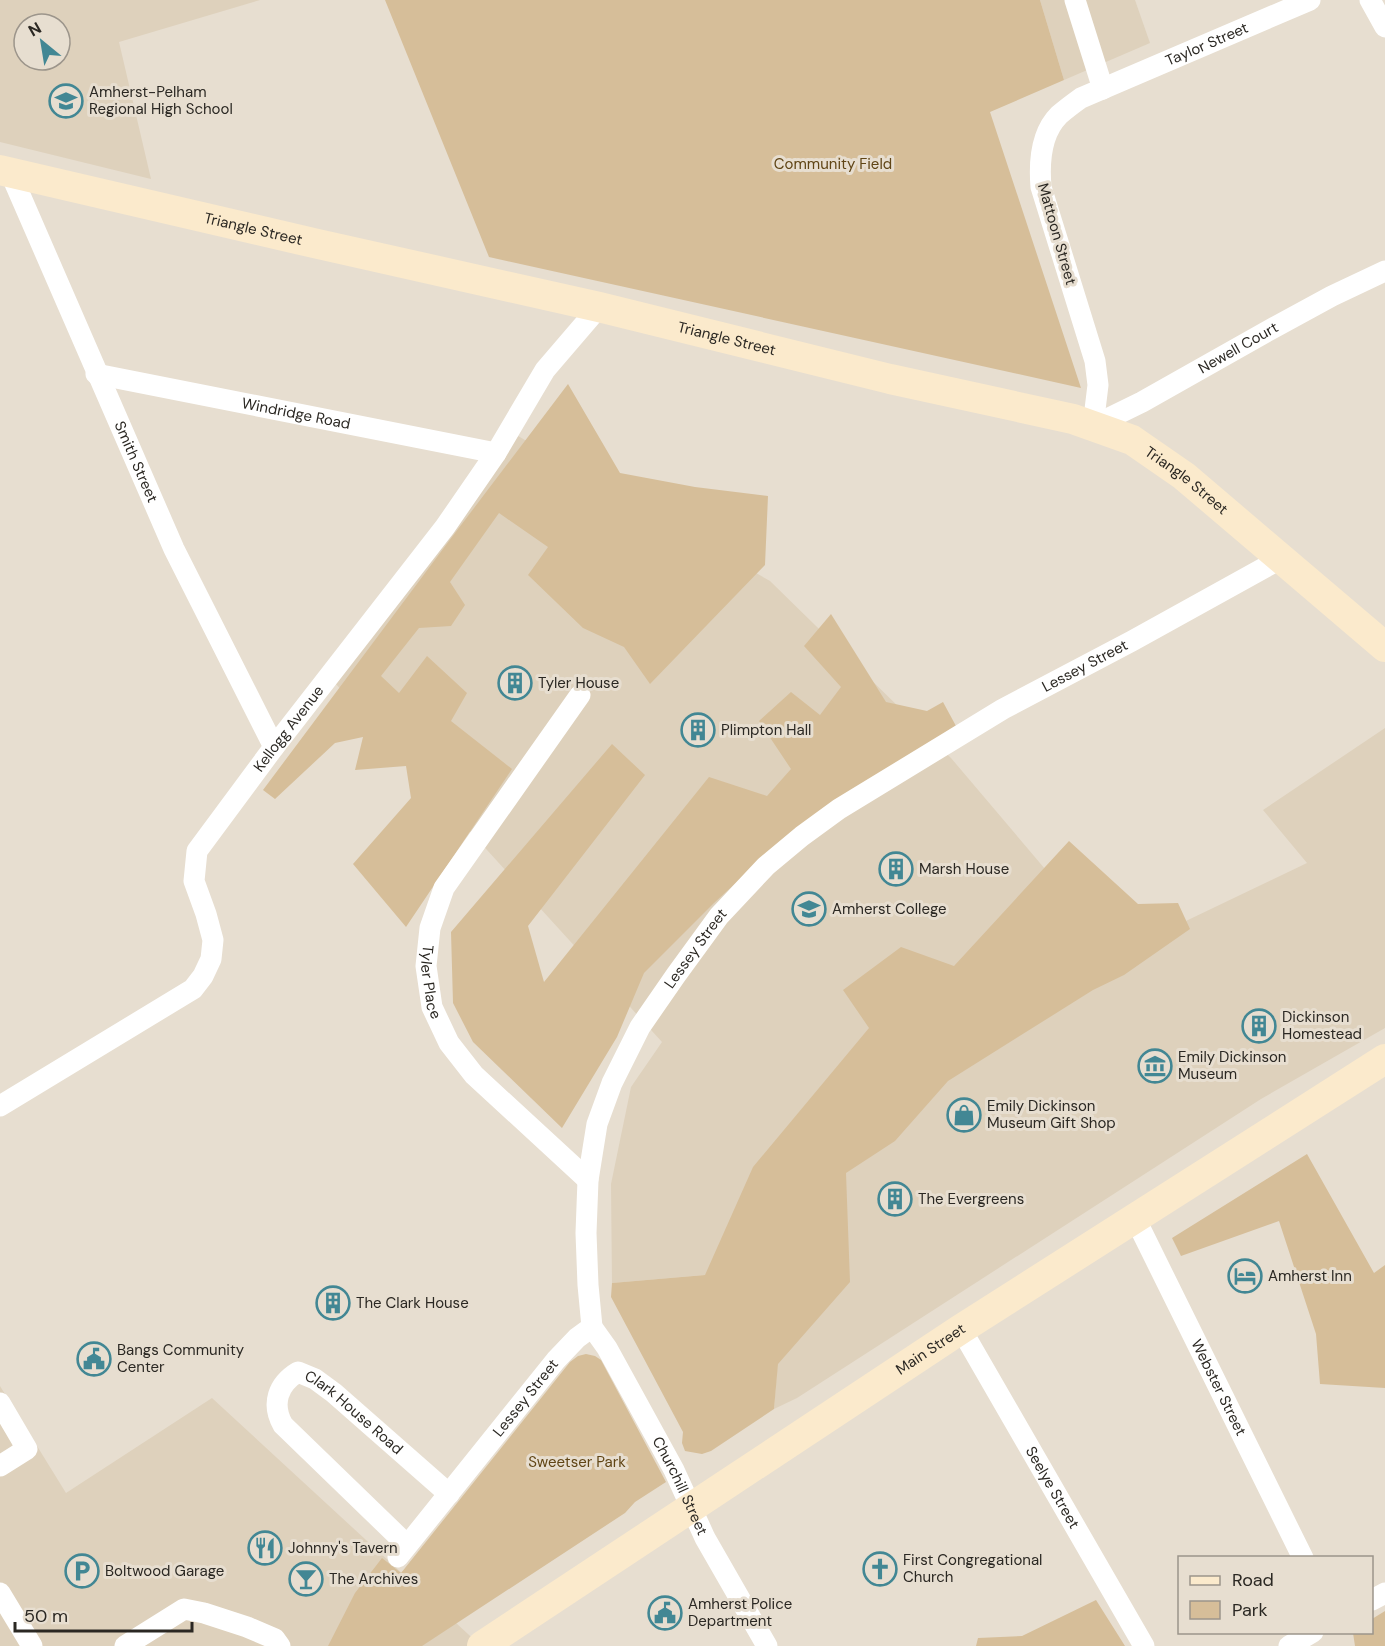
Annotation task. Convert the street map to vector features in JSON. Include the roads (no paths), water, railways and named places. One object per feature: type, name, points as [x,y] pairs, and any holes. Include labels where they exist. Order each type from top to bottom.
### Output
[{"type":"main road","name":"Triangle Street","points":[[5,171],[599,307],[890,379],[1073,419],[1132,440],[1184,476],[1385,647]]},
{"type":"main road","name":"Main Street","points":[[482,1646],[961,1329],[1385,1059]]},
{"type":"street","points":[[1075,0],[1102,88]]},
{"type":"street","name":"Taylor Street","points":[[1102,88],[1310,0]]},
{"type":"street","points":[[1370,0],[1385,27]]},
{"type":"street","name":"Mattoon Street","points":[[1093,426],[1098,385],[1095,361],[1041,187],[1039,165],[1047,134],[1057,117],[1082,98],[1102,88]]},
{"type":"street","name":"Smith Street","points":[[5,171],[174,549],[274,747]]},
{"type":"street","name":"Newell Court","points":[[1093,426],[1173,386],[1332,296],[1385,271]]},
{"type":"street","name":"Kellogg Avenue","points":[[0,1106],[192,989],[203,976],[211,959],[213,940],[194,881],[197,851],[444,526],[496,453],[545,370],[599,307]]},
{"type":"street","name":"Windridge Road","points":[[96,374],[496,453]]},
{"type":"street","name":"Lessey Street","points":[[402,1551],[556,1360],[577,1338],[592,1327],[586,1233],[588,1180],[597,1124],[612,1083],[640,1027],[719,916],[766,866],[839,809],[1003,709],[1280,559]]},
{"type":"street","name":"Tyler Place","points":[[580,695],[444,888],[429,928],[426,966],[432,1007],[448,1043],[474,1075],[588,1180]]},
{"type":"street","name":"Webster Street","points":[[1135,1218],[1303,1556]]},
{"type":"street","name":"Churchill Street","points":[[592,1327],[607,1348],[674,1470],[705,1538],[767,1646]]},
{"type":"street","name":"Seelye Street","points":[[961,1329],[1144,1646]]},
{"type":"street","name":"Clark House Road","points":[[402,1551],[283,1425],[276,1403],[288,1378],[298,1372],[315,1379],[449,1494]]},
{"type":"street","points":[[0,1403],[27,1449],[0,1466]]},
{"type":"street","points":[[0,1593],[32,1646]]},
{"type":"street","points":[[125,1646],[184,1609],[247,1627],[275,1639],[280,1646]]},
{"type":"street","points":[[1289,1646],[1310,1634]]},
{"type":"place","name":"Amherst-Pelham Regional High School","points":[[66,101]]},
{"type":"place","name":"Tyler House","points":[[515,683]]},
{"type":"place","name":"Plimpton Hall","points":[[698,730]]},
{"type":"place","name":"Marsh House","points":[[896,869]]},
{"type":"place","name":"Amherst College","points":[[809,909]]},
{"type":"place","name":"Dickinson Homestead","points":[[1259,1026]]},
{"type":"place","name":"Emily Dickinson Museum","points":[[1155,1066]]},
{"type":"place","name":"Emily Dickinson Museum Gift Shop","points":[[964,1115]]},
{"type":"place","name":"The Evergreens","points":[[895,1199]]},
{"type":"place","name":"Amherst Inn","points":[[1245,1276]]},
{"type":"place","name":"The Clark House","points":[[333,1303]]},
{"type":"place","name":"Bangs Community Center","points":[[94,1359]]},
{"type":"place","name":"Johnny's Tavern","points":[[265,1548]]},
{"type":"place","name":"First Congregational Church","points":[[880,1569]]},
{"type":"place","name":"Boltwood Garage","points":[[82,1571]]},
{"type":"place","name":"The Archives","points":[[306,1579]]},
{"type":"place","name":"Amherst Police Department","points":[[665,1613]]},
{"type":"park label","name":"Community Field","points":[[833,164]]},
{"type":"park label","name":"Sweetser Park","points":[[577,1462]]}]
